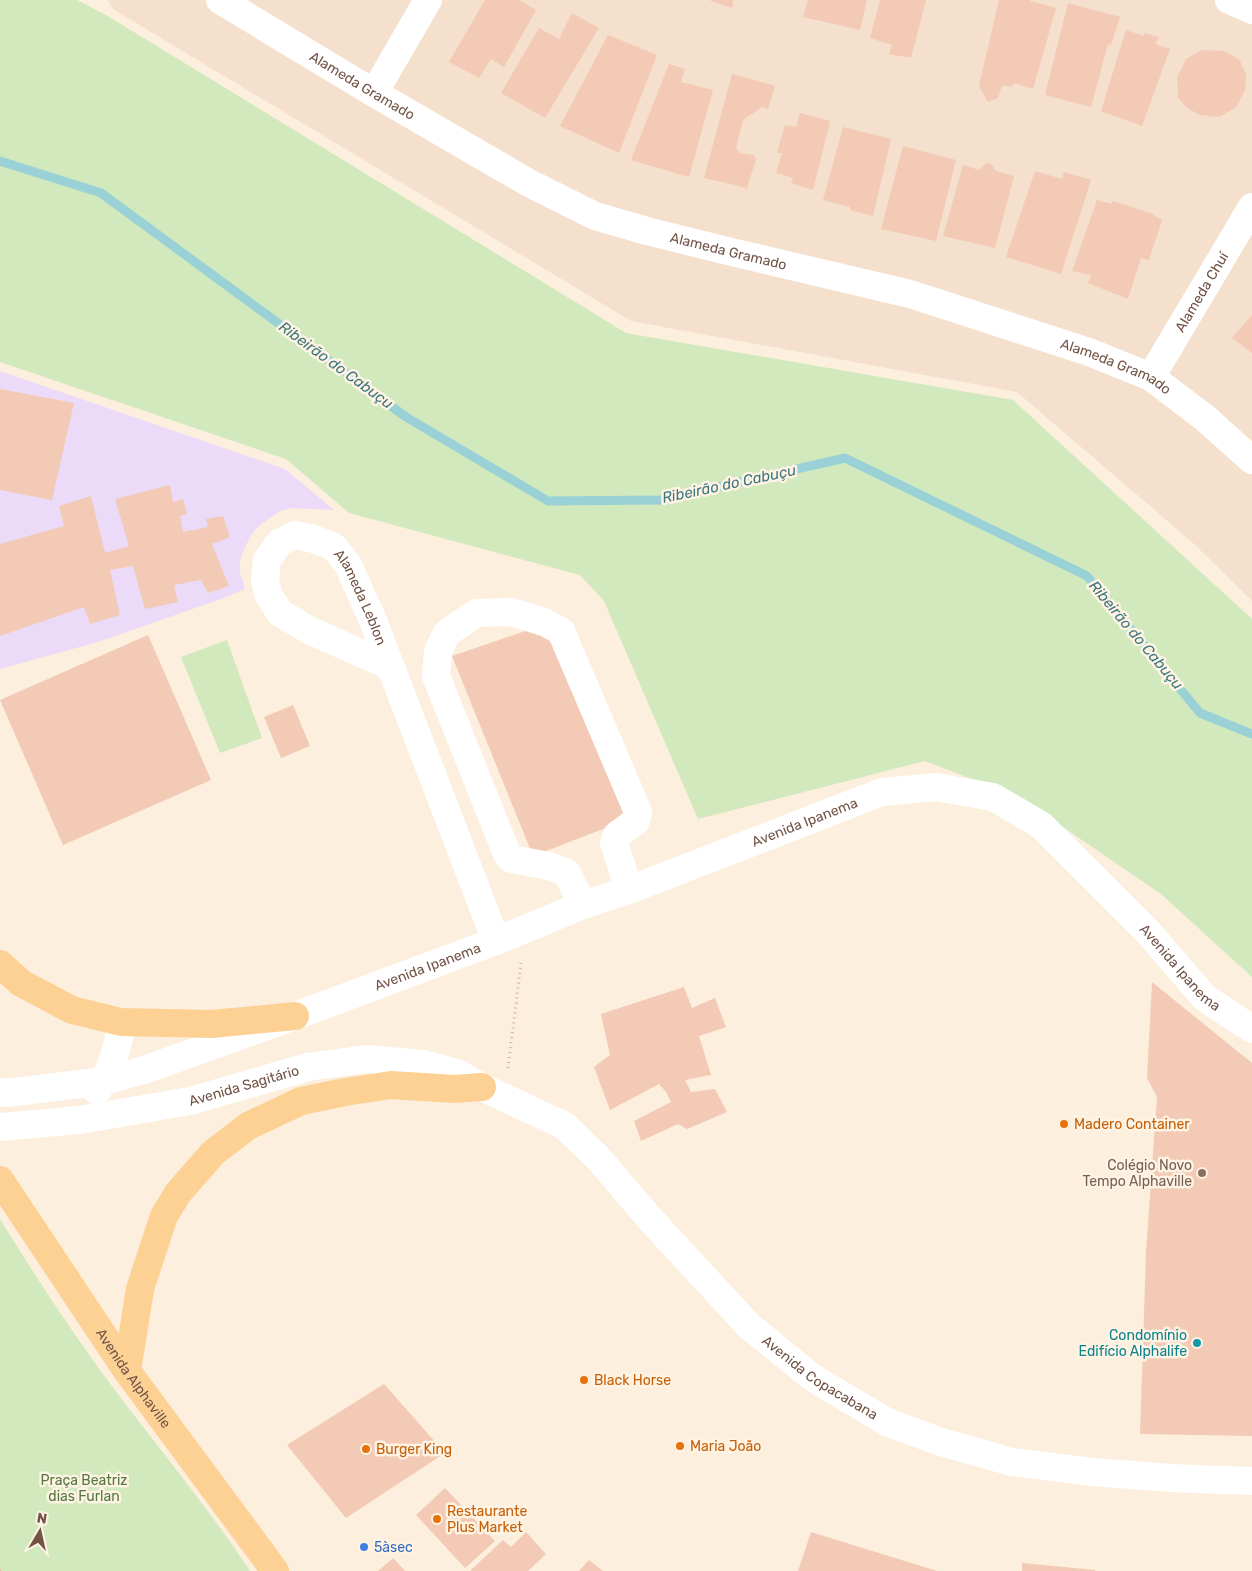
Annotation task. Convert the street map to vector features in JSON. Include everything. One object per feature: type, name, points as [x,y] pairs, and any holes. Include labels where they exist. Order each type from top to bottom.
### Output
[{"type":"main road","points":[[0,964],[21,983],[72,1010],[121,1022],[212,1024],[295,1016]]},
{"type":"main road","points":[[127,1371],[140,1289],[164,1216],[178,1193],[213,1153],[248,1126],[301,1101],[391,1085],[454,1089],[482,1087]]},
{"type":"main road","name":"Avenida Alphaville","points":[[0,1181],[127,1371],[275,1571]]},
{"type":"street","name":"Alameda Gramado","points":[[220,0],[374,93],[529,183],[595,216],[731,252],[910,294],[1089,352],[1151,377],[1206,418],[1252,460]]},
{"type":"street","points":[[374,93],[428,0]]},
{"type":"street","points":[[1229,0],[1252,10]]},
{"type":"street","name":"Alameda Chuí","points":[[1151,377],[1252,207]]},
{"type":"street","name":"Alameda Leblon","points":[[390,666],[310,630],[280,612],[268,594],[265,580],[267,560],[279,543],[295,535],[314,540],[334,547],[348,565],[372,618],[496,941]]},
{"type":"street","points":[[584,905],[567,873],[549,866],[512,859],[507,854],[436,676],[438,650],[447,633],[476,613],[511,612],[544,622],[561,631],[638,812],[636,821],[618,835],[614,843],[629,890]]},
{"type":"street","name":"Avenida Ipanema","points":[[295,1016],[496,941],[584,905],[629,890],[882,792],[936,787],[993,796],[1041,826],[1148,932],[1205,998],[1252,1030]]},
{"type":"street","points":[[0,1092],[7,1093],[104,1080],[147,1069],[295,1016]]},
{"type":"street","points":[[80,1120],[104,1080],[117,1047],[121,1022]]},
{"type":"street","name":"Avenida Sagitário","points":[[0,1127],[80,1120],[190,1101],[308,1067],[366,1059],[422,1064],[456,1073],[482,1087]]},
{"type":"street","name":"Avenida Copacabana","points":[[482,1087],[566,1126],[599,1159],[651,1220],[749,1326],[813,1378],[887,1422],[941,1442],[1012,1462],[1093,1472],[1171,1478],[1252,1481]]},
{"type":"path","points":[[508,1070],[520,972]]},
{"type":"shaded area","points":[[108,0],[1252,0],[1252,601],[1191,541],[1017,392],[631,321],[113,9]]},
{"type":"shaded area","points":[[0,371],[285,469],[334,510],[292,508],[280,511],[260,525],[253,532],[240,560],[240,573],[245,589],[98,642],[0,669]]},
{"type":"green space","points":[[0,0],[77,0],[106,15],[626,333],[1013,400],[1252,619],[1252,977],[1161,894],[1019,797],[925,761],[698,819],[604,601],[580,575],[349,513],[286,459],[0,362]]},
{"type":"green space","points":[[227,640],[262,738],[220,753],[181,657]]},
{"type":"green space","name":"Praça Beatriz dias Furlan","points":[[0,1219],[44,1289],[91,1357],[204,1506],[250,1571],[0,1571]]},
{"type":"building","points":[[485,0],[519,0],[536,10],[504,67],[491,59],[479,78],[449,62]]},
{"type":"building","points":[[709,0],[733,0],[732,8]]},
{"type":"building","points":[[808,0],[867,0],[860,30],[803,17]]},
{"type":"building","points":[[880,0],[926,0],[911,58],[889,54],[892,45],[870,38]]},
{"type":"building","points":[[999,0],[1030,0],[1056,8],[1033,89],[1014,83],[1011,87],[1002,85],[998,98],[988,102],[979,86]]},
{"type":"building","points":[[1068,3],[1120,17],[1111,45],[1108,44],[1091,107],[1045,95]]},
{"type":"building","points":[[572,13],[599,28],[545,118],[501,93],[539,28],[559,39]]},
{"type":"building","points":[[1126,30],[1144,36],[1145,33],[1159,37],[1155,44],[1170,49],[1142,126],[1101,111]]},
{"type":"building","points":[[608,35],[657,55],[619,153],[560,126]]},
{"type":"building","points":[[1201,50],[1224,51],[1239,59],[1246,74],[1245,90],[1236,107],[1219,117],[1200,115],[1187,108],[1178,98],[1177,78],[1186,59]]},
{"type":"building","points":[[669,64],[685,69],[681,82],[713,90],[689,177],[631,160]]},
{"type":"building","points":[[732,74],[775,86],[768,109],[762,107],[743,120],[736,148],[739,153],[754,155],[756,159],[747,188],[704,178]]},
{"type":"building","points":[[800,113],[830,121],[813,190],[791,183],[793,178],[776,173],[782,153],[777,153],[785,125],[796,127]]},
{"type":"building","points":[[843,127],[891,139],[873,216],[850,210],[850,207],[823,200]]},
{"type":"building","points":[[903,146],[956,160],[936,241],[881,229]]},
{"type":"building","points":[[986,163],[991,164],[996,171],[1014,176],[995,248],[943,236],[963,165],[979,170]]},
{"type":"building","points":[[1035,171],[1062,179],[1064,172],[1091,180],[1061,274],[1006,257]]},
{"type":"building","points":[[1097,200],[1111,204],[1113,201],[1150,213],[1162,220],[1149,260],[1141,258],[1128,299],[1088,283],[1091,275],[1072,271]]},
{"type":"building","points":[[1252,315],[1252,353],[1232,338]]},
{"type":"building","points":[[0,389],[74,403],[52,500],[0,490]]},
{"type":"building","points":[[170,485],[173,502],[183,499],[187,514],[180,516],[183,532],[208,527],[206,519],[223,516],[230,537],[212,544],[229,586],[208,593],[201,580],[174,585],[178,602],[145,609],[133,566],[110,570],[120,615],[90,624],[84,607],[0,636],[0,544],[64,526],[59,506],[91,496],[105,553],[129,546],[115,499]]},
{"type":"building","points":[[543,625],[629,819],[533,856],[452,656]]},
{"type":"building","points":[[148,635],[211,780],[63,845],[0,700]]},
{"type":"building","points":[[293,705],[310,746],[281,758],[264,717]]},
{"type":"building","points":[[1152,982],[1252,1063],[1252,1436],[1140,1434],[1146,1252],[1157,1097],[1147,1078]]},
{"type":"building","points":[[684,987],[692,1008],[715,998],[726,1027],[699,1036],[711,1075],[685,1080],[691,1092],[715,1089],[727,1112],[687,1129],[678,1124],[641,1141],[634,1121],[671,1102],[659,1084],[610,1110],[594,1067],[610,1055],[601,1014]]},
{"type":"building","name":"Burger King","points":[[384,1384],[445,1453],[346,1518],[287,1445]]},
{"type":"building","points":[[445,1488],[495,1541],[465,1568],[416,1515]]},
{"type":"building","points":[[526,1532],[546,1554],[528,1571],[470,1571],[503,1540],[511,1547]]},
{"type":"building","points":[[811,1532],[937,1571],[798,1571]]},
{"type":"building","points":[[393,1558],[405,1571],[378,1571]]},
{"type":"building","points":[[589,1560],[603,1571],[579,1571]]},
{"type":"building","points":[[1022,1563],[1095,1570],[1095,1571],[1022,1571]]},
{"type":"waterway","name":"Ribeirão do Cabuçu","points":[[0,161],[101,193],[406,417],[548,501],[661,500],[845,458],[1087,576],[1200,713],[1252,734]]},
{"type":"place","name":"Madero Container","points":[[1064,1124]]},
{"type":"place","name":"Colégio Novo Tempo Alphaville","points":[[1202,1173]]},
{"type":"place","name":"Condomínio Edifício Alphalife","points":[[1197,1343]]},
{"type":"place","name":"Black Horse","points":[[584,1380]]},
{"type":"place","name":"Maria João","points":[[680,1446]]},
{"type":"place","name":"Burger King","points":[[366,1449]]},
{"type":"place","name":"Restaurante Plus Market","points":[[437,1519]]},
{"type":"place","name":"5àsec","points":[[364,1547]]}]
